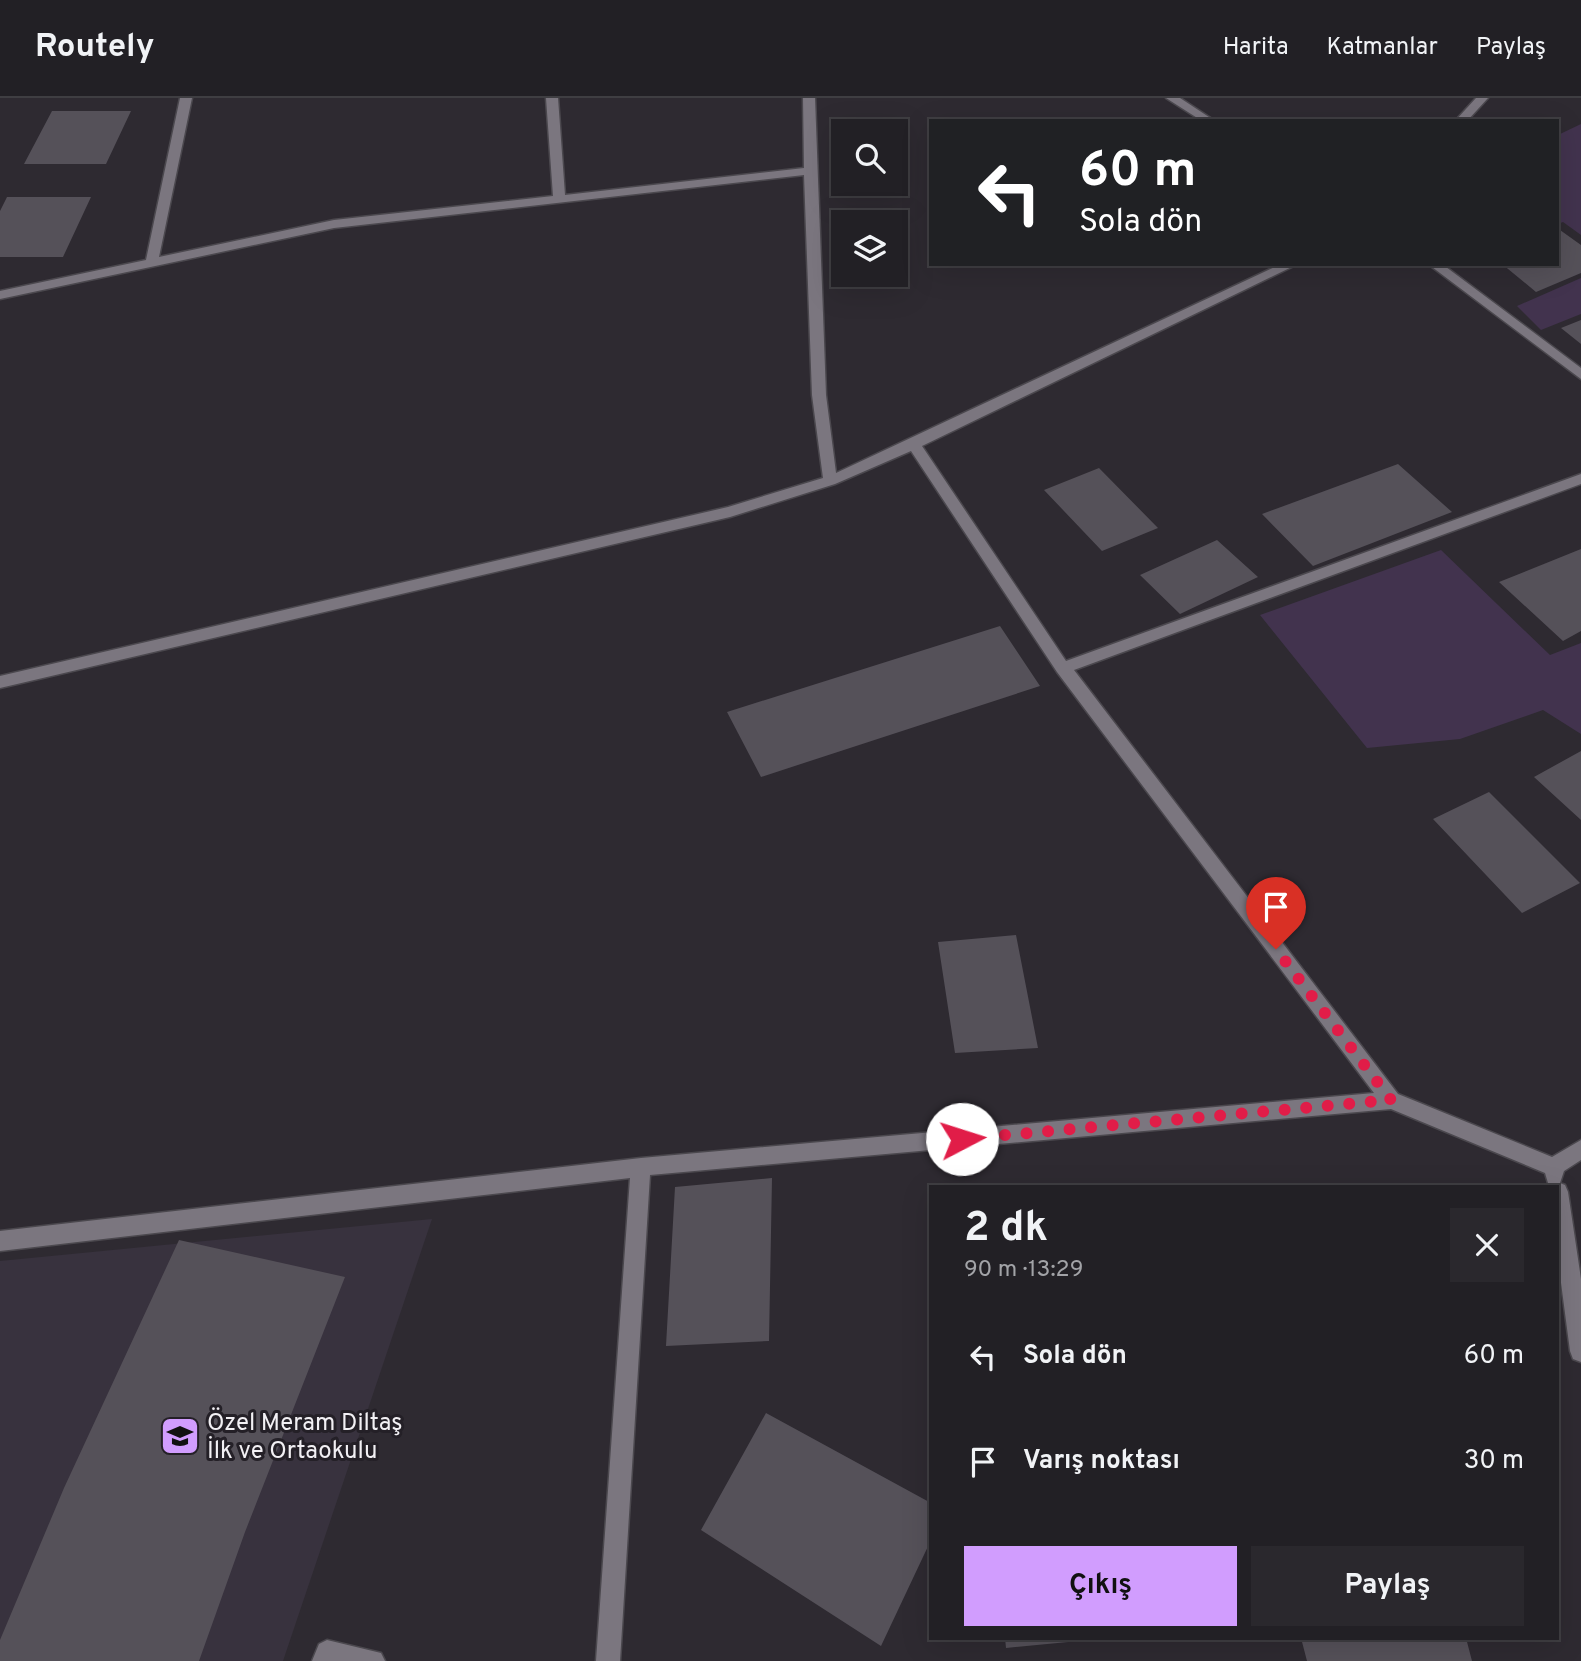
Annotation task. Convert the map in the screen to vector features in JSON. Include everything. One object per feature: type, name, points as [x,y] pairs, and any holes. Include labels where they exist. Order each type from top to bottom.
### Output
[{"type":"street","points":[[152,263],[186,98]]},
{"type":"street","points":[[552,98],[559,199]]},
{"type":"street","points":[[808,98],[819,395],[830,481]]},
{"type":"street","points":[[1172,98],[1207,119]]},
{"type":"street","points":[[1462,119],[1482,98]]},
{"type":"street","points":[[0,295],[334,224],[810,171]]},
{"type":"street","points":[[0,682],[730,512],[830,481],[914,444],[1288,266]]},
{"type":"street","points":[[1437,266],[1581,375]]},
{"type":"street","points":[[914,444],[1063,668],[1391,1100],[1555,1177],[1581,1149]]},
{"type":"street","points":[[1063,668],[1581,479]]},
{"type":"street","points":[[0,1241],[641,1167],[1391,1100]]},
{"type":"street","points":[[608,1661],[641,1167]]},
{"type":"street","points":[[1559,1199],[1581,1351]]},
{"type":"street","points":[[324,1661],[327,1652],[373,1661]]},
{"type":"shaded area","points":[[1581,124],[1581,235],[1563,222],[1559,224],[1559,135]]},
{"type":"shaded area","points":[[1581,278],[1581,314],[1541,330],[1517,306]]},
{"type":"shaded area","points":[[1441,550],[1550,655],[1581,643],[1581,734],[1543,710],[1460,739],[1367,748],[1260,615]]},
{"type":"shaded area","name":"Özel Meram Diltaş İlk ve Ortaokulu","points":[[432,1219],[283,1661],[0,1661],[0,1261]]},
{"type":"building","points":[[52,111],[131,111],[106,164],[24,164]]},
{"type":"building","points":[[7,197],[91,197],[63,257],[0,257],[0,211]]},
{"type":"building","points":[[1560,230],[1581,245],[1581,273],[1536,292],[1504,266],[1559,266]]},
{"type":"building","points":[[1581,320],[1581,344],[1561,328]]},
{"type":"building","points":[[1398,464],[1452,512],[1313,566],[1262,514]]},
{"type":"building","points":[[1099,468],[1158,528],[1102,551],[1044,490]]},
{"type":"building","points":[[1217,540],[1258,577],[1180,614],[1140,575]]},
{"type":"building","points":[[1581,549],[1581,631],[1563,641],[1499,582]]},
{"type":"building","points":[[1000,626],[1040,686],[761,777],[727,712]]},
{"type":"building","points":[[1581,751],[1581,820],[1534,777]]},
{"type":"building","points":[[1489,792],[1580,883],[1522,913],[1433,819]]},
{"type":"building","points":[[1016,935],[1038,1048],[955,1053],[938,942]]},
{"type":"building","points":[[772,1178],[769,1341],[666,1346],[675,1187]]},
{"type":"building","points":[[179,1240],[345,1277],[245,1532],[199,1661],[0,1661],[0,1640],[64,1488]]},
{"type":"building","points":[[766,1413],[929,1502],[929,1544],[881,1646],[701,1530]]},
{"type":"building","points":[[1005,1640],[1089,1640],[1006,1648]]},
{"type":"building","points":[[1302,1640],[1467,1640],[1472,1661],[1307,1661]]},
{"type":"place","name":"Özel Meram Diltaş İlk ve Ortaokulu","points":[[180,1436]]},
{"type":"route","points":[[962,1139],[1391,1100],[1276,949]]}]
